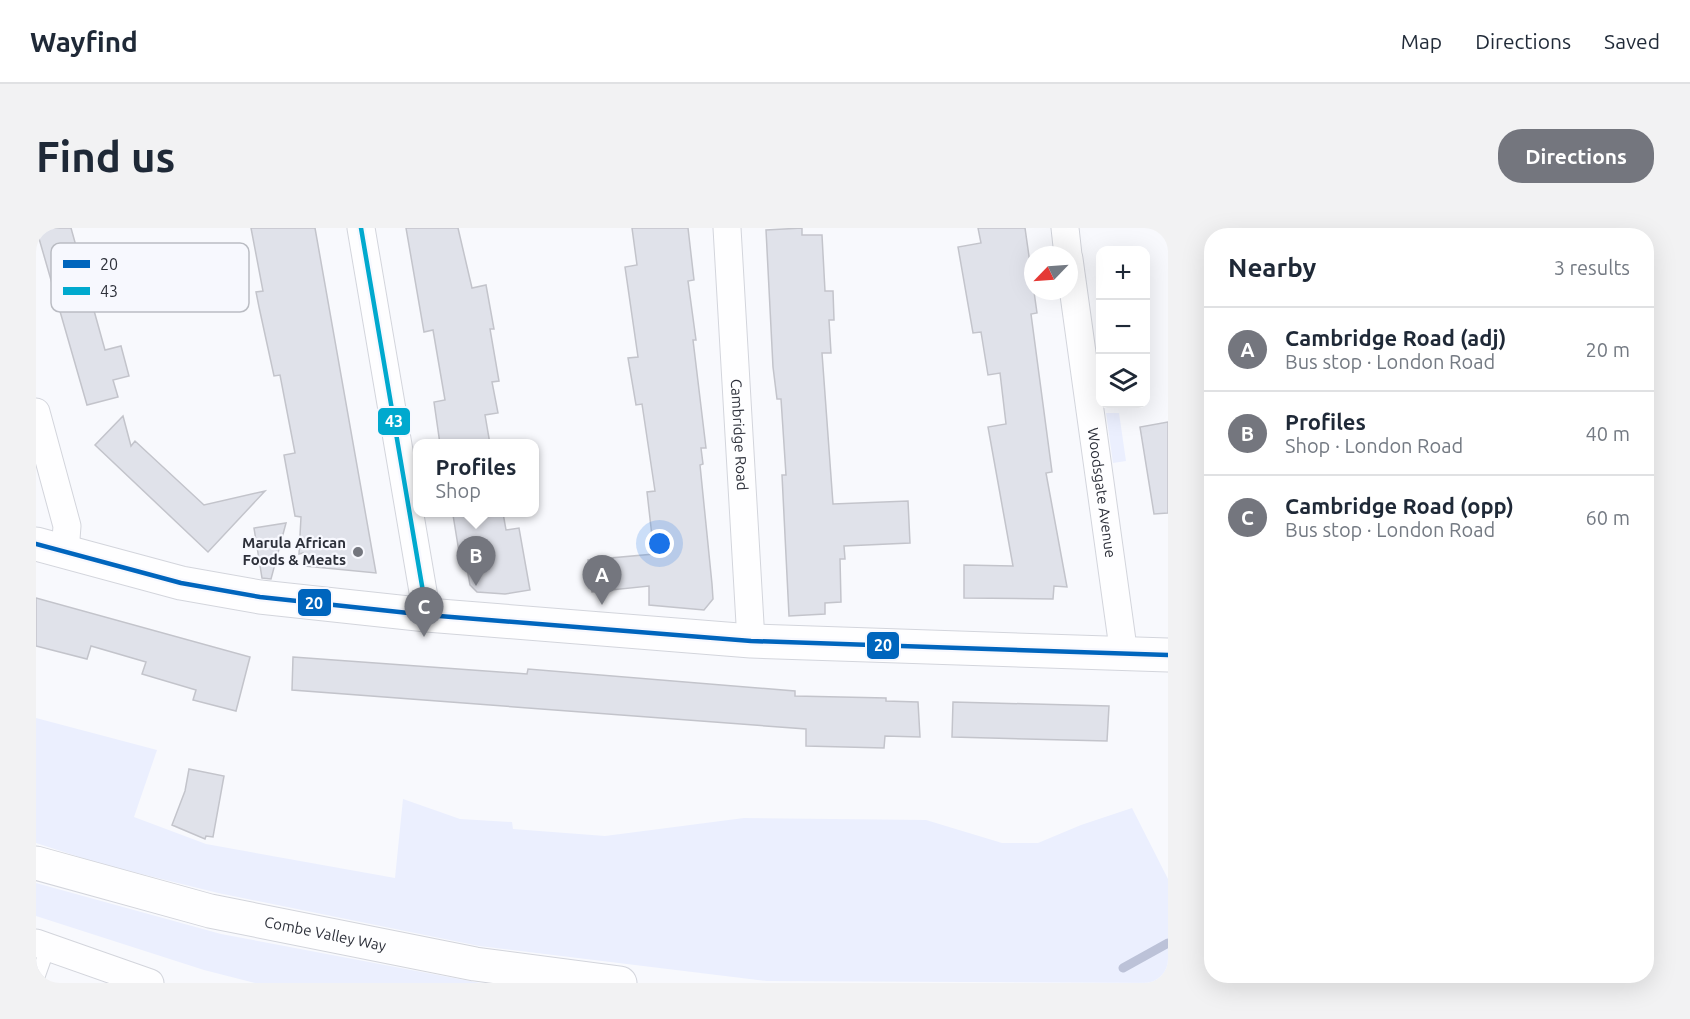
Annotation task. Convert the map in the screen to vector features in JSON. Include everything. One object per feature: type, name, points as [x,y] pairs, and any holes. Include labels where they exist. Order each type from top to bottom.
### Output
[{"type":"main road","points":[[51,548],[181,583],[260,597],[427,615],[751,640],[1168,655]]},
{"type":"main road","name":"Combe Valley Way","points":[[36,863],[210,911],[475,964],[620,983]]},
{"type":"street","points":[[361,228],[427,615]]},
{"type":"street","name":"Cambridge Road","points":[[727,228],[751,640]]},
{"type":"street","name":"Woodsgate Avenue","points":[[1065,228],[1067,246]]},
{"type":"street","name":"Woodsgate Avenue","points":[[1075,300],[1124,655]]},
{"type":"street","points":[[36,412],[67,526],[51,548]]},
{"type":"street","points":[[42,945],[150,983]]},
{"type":"lane","points":[[36,981],[42,945]]},
{"type":"shaded area","points":[[1106,413],[1119,413],[1126,461],[1113,463]]},
{"type":"shaded area","points":[[36,718],[157,750],[134,817],[206,844],[395,878],[403,799],[460,819],[512,822],[513,829],[605,836],[744,818],[926,820],[1002,843],[1038,843],[1081,825],[1132,808],[1168,879],[1168,983],[767,981],[479,946],[218,893],[101,864],[36,843]]},
{"type":"shaded area","points":[[36,883],[221,934],[480,983],[255,983],[204,970],[36,916]]},
{"type":"building","points":[[36,228],[71,228],[75,243],[51,243],[51,280]]},
{"type":"building","points":[[251,228],[315,228],[376,573],[305,566],[303,553],[299,554],[301,517],[295,516],[284,455],[295,453],[280,375],[274,376],[256,292],[263,291]]},
{"type":"building","points":[[406,228],[458,228],[472,288],[486,285],[494,329],[490,329],[499,381],[492,382],[498,413],[485,415],[489,439],[439,439],[434,402],[445,400],[433,330],[424,332]]},
{"type":"building","points":[[632,228],[688,228],[694,280],[688,281],[706,448],[701,448],[703,464],[700,465],[713,599],[704,610],[649,605],[649,586],[592,592],[588,560],[654,554],[647,492],[655,491],[642,404],[636,405],[628,358],[638,357],[625,267],[637,265]]},
{"type":"building","points":[[802,228],[802,235],[822,235],[825,291],[833,291],[834,320],[829,320],[831,353],[822,353],[833,504],[908,501],[910,543],[844,546],[845,559],[840,559],[841,602],[825,603],[825,614],[789,616],[782,475],[786,475],[781,399],[777,399],[773,367],[766,230]]},
{"type":"building","points":[[978,228],[1025,228],[1028,246],[1024,246],[1024,300],[1035,300],[1037,313],[1031,314],[1052,472],[1046,473],[1067,587],[1054,586],[1053,599],[964,598],[964,565],[1013,566],[988,427],[1006,424],[1000,373],[988,375],[981,332],[973,333],[958,247],[981,243]]},
{"type":"building","points":[[60,312],[94,312],[105,350],[121,346],[129,376],[113,380],[118,397],[87,405]]},
{"type":"building","points":[[123,416],[131,446],[135,441],[204,505],[265,491],[208,552],[95,445]]},
{"type":"building","points":[[1168,422],[1168,513],[1154,514],[1140,427]]},
{"type":"building","points":[[453,517],[504,517],[506,530],[519,528],[530,590],[505,594],[477,592],[470,585],[466,563],[461,564]]},
{"type":"building","points":[[286,523],[271,579],[262,578],[254,528]]},
{"type":"building","points":[[36,598],[250,657],[236,711],[193,700],[196,690],[142,674],[146,662],[91,646],[87,659],[36,646]]},
{"type":"building","points":[[293,657],[527,674],[528,669],[795,691],[795,696],[886,698],[886,701],[918,702],[920,737],[885,736],[884,748],[806,746],[806,729],[292,690]]},
{"type":"building","points":[[953,702],[1109,706],[1107,741],[952,737]]},
{"type":"building","points":[[189,769],[224,776],[213,837],[206,836],[205,839],[172,825],[185,791]]},
{"type":"waterway","points":[[1123,968],[1168,943]]},
{"type":"transit line","name":"43","points":[[361,228],[427,615]]},
{"type":"transit line","name":"20","points":[[36,544],[181,583],[260,597],[427,615],[751,641],[1168,655]]},
{"type":"place","name":"Marula African Foods & Meats","points":[[358,552]]},
{"type":"place","name":"Profiles","points":[[476,586]]},
{"type":"place","name":"Cambridge Road (adj)","points":[[602,605]]},
{"type":"place","name":"Cambridge Road (opp)","points":[[424,637]]}]
